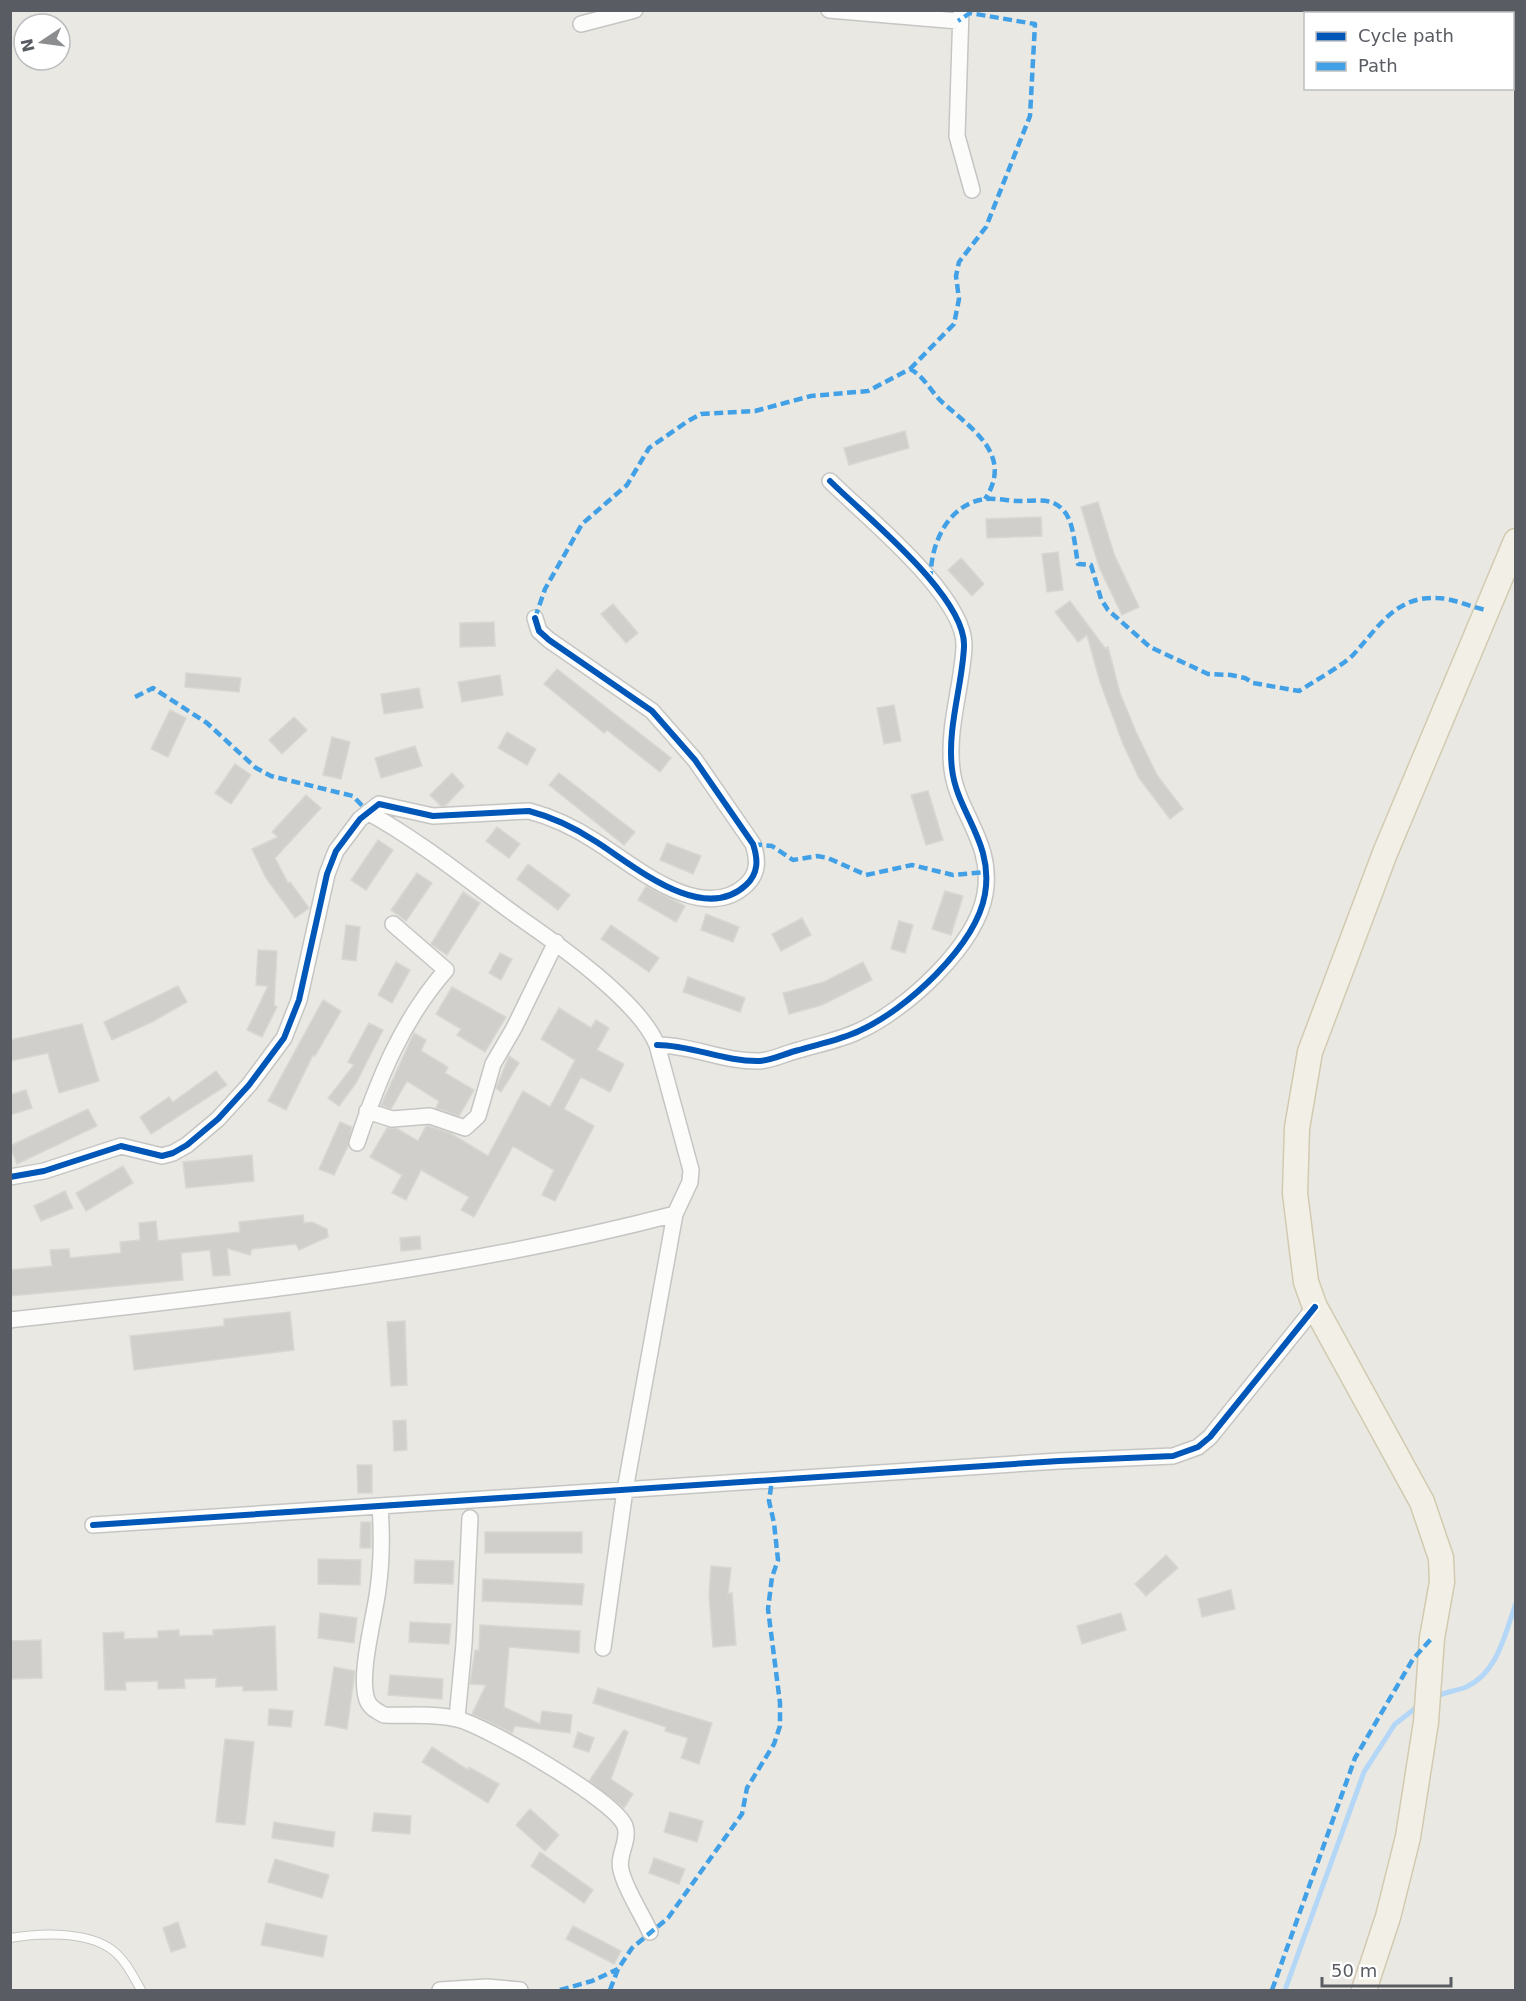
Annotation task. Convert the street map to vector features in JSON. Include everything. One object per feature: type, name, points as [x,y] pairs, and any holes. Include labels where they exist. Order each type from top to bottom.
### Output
[{"type":"main road","points":[[1364,1990],[1388,1917],[1408,1837],[1426,1722],[1432,1638],[1442,1582],[1441,1558],[1434,1531],[1422,1502],[1315,1307],[1306,1282],[1295,1193],[1297,1128],[1310,1052],[1385,853],[1515,541]]},
{"type":"street","points":[[581,24],[635,10]]},
{"type":"street","points":[[829,10],[959,16],[957,136],[972,190]]},
{"type":"street","points":[[657,1045],[672,1045],[718,1057],[761,1061],[861,1030],[901,1003],[946,964],[963,942],[985,894],[983,849],[958,791],[952,769],[954,728],[965,645],[961,627],[931,580],[830,481]]},
{"type":"street","points":[[10,1177],[37,1173],[121,1146],[162,1156],[173,1153],[187,1145],[218,1119],[249,1085],[284,1038],[294,1019],[327,874],[336,851],[360,819],[380,804],[433,816],[529,811],[542,814],[585,835],[643,874],[679,892],[712,899],[724,898],[747,885],[754,874],[758,859],[753,844],[673,732],[632,695],[549,640],[539,631],[535,618]]},
{"type":"street","points":[[369,813],[408,834],[556,942],[634,1011],[651,1030],[657,1045],[691,1170],[690,1182],[675,1214],[625,1490],[603,1648]]},
{"type":"street","points":[[357,1143],[367,1111],[402,1030],[419,1003],[446,970],[393,924]]},
{"type":"street","points":[[367,1111],[392,1119],[430,1116],[465,1128],[472,1124],[478,1116],[492,1064],[514,1028],[556,942]]},
{"type":"street","points":[[10,1320],[356,1277],[614,1230],[675,1214]]},
{"type":"street","points":[[93,1525],[1187,1453],[1210,1437],[1315,1307]]},
{"type":"street","points":[[380,1506],[382,1550],[365,1689],[368,1702],[374,1710],[384,1715],[457,1718],[555,1769],[620,1817],[626,1827],[626,1837],[620,1857],[621,1871],[650,1932]]},
{"type":"street","points":[[457,1718],[464,1644],[470,1518]]},
{"type":"street","points":[[440,1990],[487,1987],[520,1990]]},
{"type":"lane","points":[[10,1938],[54,1933],[110,1949],[128,1967],[141,1990]]},
{"type":"building","points":[[905,431],[909,448],[849,465],[844,448]]},
{"type":"building","points":[[1098,502],[1114,554],[1139,607],[1122,615],[1099,567],[1081,507]]},
{"type":"building","points":[[1041,517],[1042,536],[987,538],[986,519]]},
{"type":"building","points":[[1058,552],[1063,590],[1047,592],[1042,554]]},
{"type":"building","points":[[961,558],[984,584],[972,596],[948,570]]},
{"type":"building","points":[[1070,601],[1105,648],[1108,647],[1120,693],[1136,732],[1157,775],[1183,809],[1170,819],[1139,778],[1123,744],[1100,682],[1087,635],[1078,642],[1055,612]]},
{"type":"building","points":[[613,604],[638,633],[626,643],[601,614]]},
{"type":"building","points":[[494,622],[495,646],[460,647],[460,623]]},
{"type":"building","points":[[557,669],[671,758],[660,772],[607,730],[604,733],[544,684]]},
{"type":"building","points":[[186,673],[241,678],[239,692],[185,687]]},
{"type":"building","points":[[500,675],[503,695],[462,702],[458,682]]},
{"type":"building","points":[[419,688],[423,708],[384,714],[381,694]]},
{"type":"building","points":[[894,705],[901,741],[884,744],[877,708]]},
{"type":"building","points":[[170,710],[186,718],[168,757],[151,749]]},
{"type":"building","points":[[294,717],[307,730],[282,754],[269,740]]},
{"type":"building","points":[[507,732],[536,749],[527,765],[498,748]]},
{"type":"building","points":[[332,737],[350,742],[341,779],[323,775]]},
{"type":"building","points":[[415,746],[422,766],[381,778],[375,758]]},
{"type":"building","points":[[235,764],[251,775],[231,804],[215,793]]},
{"type":"building","points":[[452,773],[464,786],[445,806],[441,806],[430,795]]},
{"type":"building","points":[[559,773],[635,832],[624,845],[549,785]]},
{"type":"building","points":[[928,791],[943,840],[926,845],[911,795]]},
{"type":"building","points":[[306,795],[321,808],[275,858],[288,883],[290,882],[309,908],[295,918],[266,878],[252,849],[278,837],[272,832]]},
{"type":"building","points":[[497,827],[520,844],[509,858],[486,841]]},
{"type":"building","points":[[378,840],[393,850],[366,890],[351,880]]},
{"type":"building","points":[[667,843],[701,856],[693,874],[660,860]]},
{"type":"building","points":[[528,864],[570,895],[558,910],[517,879]]},
{"type":"building","points":[[417,873],[432,883],[406,921],[391,910]]},
{"type":"building","points":[[646,886],[685,906],[676,922],[638,900]]},
{"type":"building","points":[[945,891],[963,896],[951,935],[932,929]]},
{"type":"building","points":[[463,892],[480,903],[447,955],[431,944]]},
{"type":"building","points":[[706,914],[739,927],[733,942],[701,930]]},
{"type":"building","points":[[802,918],[811,935],[781,951],[772,934]]},
{"type":"building","points":[[899,921],[913,925],[905,953],[891,949]]},
{"type":"building","points":[[346,925],[360,927],[356,961],[342,959]]},
{"type":"building","points":[[611,925],[659,958],[649,972],[601,939]]},
{"type":"building","points":[[258,950],[277,951],[274,1005],[277,1007],[262,1037],[247,1030],[268,986],[256,985]]},
{"type":"building","points":[[500,953],[512,959],[501,980],[489,973]]},
{"type":"building","points":[[396,962],[410,970],[392,1003],[378,995]]},
{"type":"building","points":[[863,962],[872,980],[822,1005],[789,1014],[783,993],[824,982]]},
{"type":"building","points":[[688,977],[745,998],[740,1012],[683,992]]},
{"type":"building","points":[[178,986],[187,1002],[152,1022],[112,1040],[104,1022]]},
{"type":"building","points":[[452,987],[506,1017],[485,1052],[457,1035],[461,1029],[436,1014]]},
{"type":"building","points":[[323,1000],[341,1011],[315,1056],[313,1055],[286,1110],[268,1101]]},
{"type":"building","points":[[559,1008],[591,1028],[596,1020],[609,1028],[597,1050],[624,1064],[610,1092],[581,1077],[564,1109],[594,1126],[555,1201],[542,1195],[554,1170],[513,1146],[474,1217],[461,1210],[469,1197],[421,1170],[406,1200],[392,1193],[402,1175],[370,1157],[387,1128],[396,1128],[418,1141],[426,1126],[429,1126],[450,1133],[488,1156],[523,1091],[550,1107],[575,1060],[541,1039]]},
{"type":"building","points":[[369,1023],[383,1030],[356,1083],[339,1106],[328,1098],[354,1065],[348,1062]]},
{"type":"building","points":[[82,1024],[99,1081],[59,1093],[48,1053],[10,1061],[10,1040]]},
{"type":"building","points":[[414,1033],[426,1040],[421,1051],[448,1067],[445,1073],[474,1090],[459,1116],[436,1108],[439,1101],[407,1081],[391,1109],[381,1105]]},
{"type":"building","points":[[509,1056],[519,1063],[501,1092],[496,1088]]},
{"type":"building","points":[[216,1071],[227,1085],[151,1134],[140,1117],[169,1097],[173,1102]]},
{"type":"building","points":[[26,1090],[32,1108],[10,1115],[10,1095]]},
{"type":"building","points":[[88,1109],[97,1126],[17,1164],[10,1146]]},
{"type":"building","points":[[340,1122],[352,1127],[348,1146],[334,1175],[319,1169]]},
{"type":"building","points":[[252,1155],[254,1181],[186,1188],[183,1162]]},
{"type":"building","points":[[123,1166],[133,1183],[86,1211],[76,1193]]},
{"type":"building","points":[[65,1191],[73,1208],[41,1221],[34,1206]]},
{"type":"building","points":[[303,1215],[304,1223],[312,1222],[327,1229],[328,1237],[299,1250],[296,1244],[252,1249],[250,1255],[227,1248],[230,1275],[213,1276],[210,1250],[181,1253],[183,1280],[10,1296],[10,1270],[52,1266],[50,1250],[69,1249],[70,1258],[121,1253],[120,1242],[140,1240],[139,1223],[156,1221],[158,1241],[240,1232],[239,1222]]},
{"type":"building","points":[[420,1236],[421,1249],[401,1251],[400,1238]]},
{"type":"building","points":[[290,1312],[294,1350],[134,1370],[130,1336],[224,1326],[224,1319]]},
{"type":"building","points":[[405,1321],[407,1385],[391,1386],[387,1322]]},
{"type":"building","points":[[406,1420],[407,1450],[394,1451],[393,1421]]},
{"type":"building","points":[[357,1465],[372,1465],[372,1493],[358,1493]]},
{"type":"building","points":[[361,1522],[371,1522],[371,1548],[360,1548]]},
{"type":"building","points":[[485,1532],[582,1532],[582,1553],[485,1553]]},
{"type":"building","points":[[1166,1555],[1178,1568],[1146,1596],[1135,1584]]},
{"type":"building","points":[[318,1559],[361,1560],[360,1585],[318,1584]]},
{"type":"building","points":[[415,1560],[454,1561],[453,1584],[414,1583]]},
{"type":"building","points":[[711,1566],[731,1568],[728,1594],[732,1593],[736,1645],[713,1647],[709,1595]]},
{"type":"building","points":[[483,1579],[584,1584],[582,1605],[482,1601]]},
{"type":"building","points":[[1231,1590],[1235,1609],[1202,1617],[1198,1599]]},
{"type":"building","points":[[320,1613],[357,1618],[354,1643],[318,1638]]},
{"type":"building","points":[[1121,1613],[1126,1630],[1082,1644],[1077,1626]]},
{"type":"building","points":[[410,1622],[451,1624],[449,1644],[409,1642]]},
{"type":"building","points":[[480,1625],[580,1631],[579,1653],[509,1647],[504,1707],[540,1724],[542,1711],[572,1715],[570,1733],[515,1726],[512,1733],[472,1714],[486,1685],[470,1684],[475,1650],[479,1650]]},
{"type":"building","points":[[275,1626],[277,1690],[243,1691],[243,1686],[216,1687],[216,1678],[184,1679],[185,1688],[158,1689],[158,1681],[125,1682],[126,1690],[105,1690],[103,1633],[124,1632],[124,1639],[158,1638],[158,1631],[179,1630],[179,1636],[213,1635],[213,1630]]},
{"type":"building","points":[[41,1640],[42,1678],[10,1679],[10,1641]]},
{"type":"building","points":[[334,1667],[355,1671],[347,1729],[325,1725]]},
{"type":"building","points":[[390,1675],[443,1679],[442,1699],[388,1695]]},
{"type":"building","points":[[598,1688],[712,1723],[699,1764],[681,1758],[688,1738],[665,1731],[666,1727],[593,1703]]},
{"type":"building","points":[[269,1709],[293,1711],[291,1727],[268,1725]]},
{"type":"building","points":[[624,1730],[628,1732],[611,1779],[633,1794],[624,1808],[589,1781]]},
{"type":"building","points":[[578,1732],[594,1738],[589,1752],[573,1747]]},
{"type":"building","points":[[225,1739],[254,1742],[245,1825],[216,1822]]},
{"type":"building","points":[[432,1747],[468,1770],[469,1767],[499,1784],[488,1803],[422,1762]]},
{"type":"building","points":[[530,1809],[559,1835],[545,1851],[516,1825]]},
{"type":"building","points":[[670,1812],[703,1821],[697,1842],[664,1832]]},
{"type":"building","points":[[374,1813],[411,1816],[410,1834],[372,1831]]},
{"type":"building","points":[[274,1822],[335,1832],[333,1847],[272,1838]]},
{"type":"building","points":[[540,1852],[593,1890],[584,1903],[531,1866]]},
{"type":"building","points":[[654,1858],[685,1869],[679,1884],[649,1873]]},
{"type":"building","points":[[275,1859],[329,1875],[322,1898],[268,1882]]},
{"type":"building","points":[[178,1922],[186,1947],[171,1952],[163,1928]]},
{"type":"building","points":[[266,1923],[327,1936],[323,1957],[261,1945]]},
{"type":"building","points":[[573,1926],[621,1951],[614,1964],[566,1939]]},
{"type":"waterway","points":[[1434,1697],[1466,1687],[1486,1672],[1499,1651],[1516,1603]]},
{"type":"waterway","points":[[1285,1990],[1364,1772],[1395,1724],[1421,1704]]},
{"type":"marked path","points":[[910,369],[954,324],[959,299],[956,276],[959,262],[986,227],[1030,116],[1035,24],[970,13],[958,21]]},
{"type":"marked path","points":[[535,618],[545,589],[582,524],[627,485],[649,448],[701,414],[755,411],[811,396],[868,391],[910,369],[986,444],[995,469],[993,483],[985,499]]},
{"type":"marked path","points":[[931,580],[931,567],[937,541],[943,529],[960,509],[985,499],[1050,502],[1064,511],[1067,516],[1072,529],[1078,564],[1091,565],[1101,599],[1108,610],[1150,647],[1208,674],[1231,675],[1245,678],[1253,683],[1299,691],[1353,655],[1379,625],[1410,602],[1443,598],[1486,610]]},
{"type":"marked path","points":[[135,697],[153,688],[207,723],[256,768],[271,776],[353,796],[369,813]]},
{"type":"marked path","points":[[753,844],[772,846],[793,860],[817,856],[828,858],[866,875],[912,865],[953,875],[985,872]]},
{"type":"marked path","points":[[610,1990],[618,1969],[632,1948],[668,1918],[742,1814],[747,1788],[774,1744],[780,1726],[780,1703],[768,1609],[772,1577],[778,1560],[769,1501],[772,1480]]},
{"type":"marked path","points":[[1272,1990],[1355,1758],[1413,1659],[1432,1638]]},
{"type":"marked path","points":[[560,1990],[592,1981],[618,1969]]},
{"type":"cycle path","points":[[657,1045],[734,1059],[760,1061],[852,1034],[878,1021],[917,992],[954,955],[979,914],[985,894],[984,859],[980,843],[955,785],[951,754],[951,738],[964,647],[960,627],[949,605],[932,581],[888,535],[830,481]]},
{"type":"cycle path","points":[[10,1177],[44,1171],[121,1146],[162,1156],[173,1153],[187,1145],[218,1119],[249,1085],[284,1038],[299,1000],[327,874],[336,851],[360,819],[379,804],[433,816],[529,811],[571,827],[647,876],[689,895],[709,899],[728,896],[746,885],[753,876],[756,866],[753,844],[695,760],[652,711],[549,640],[539,631],[535,618]]},
{"type":"cycle path","points":[[93,1525],[1059,1461],[1173,1456],[1198,1447],[1210,1437],[1315,1307]]}]
